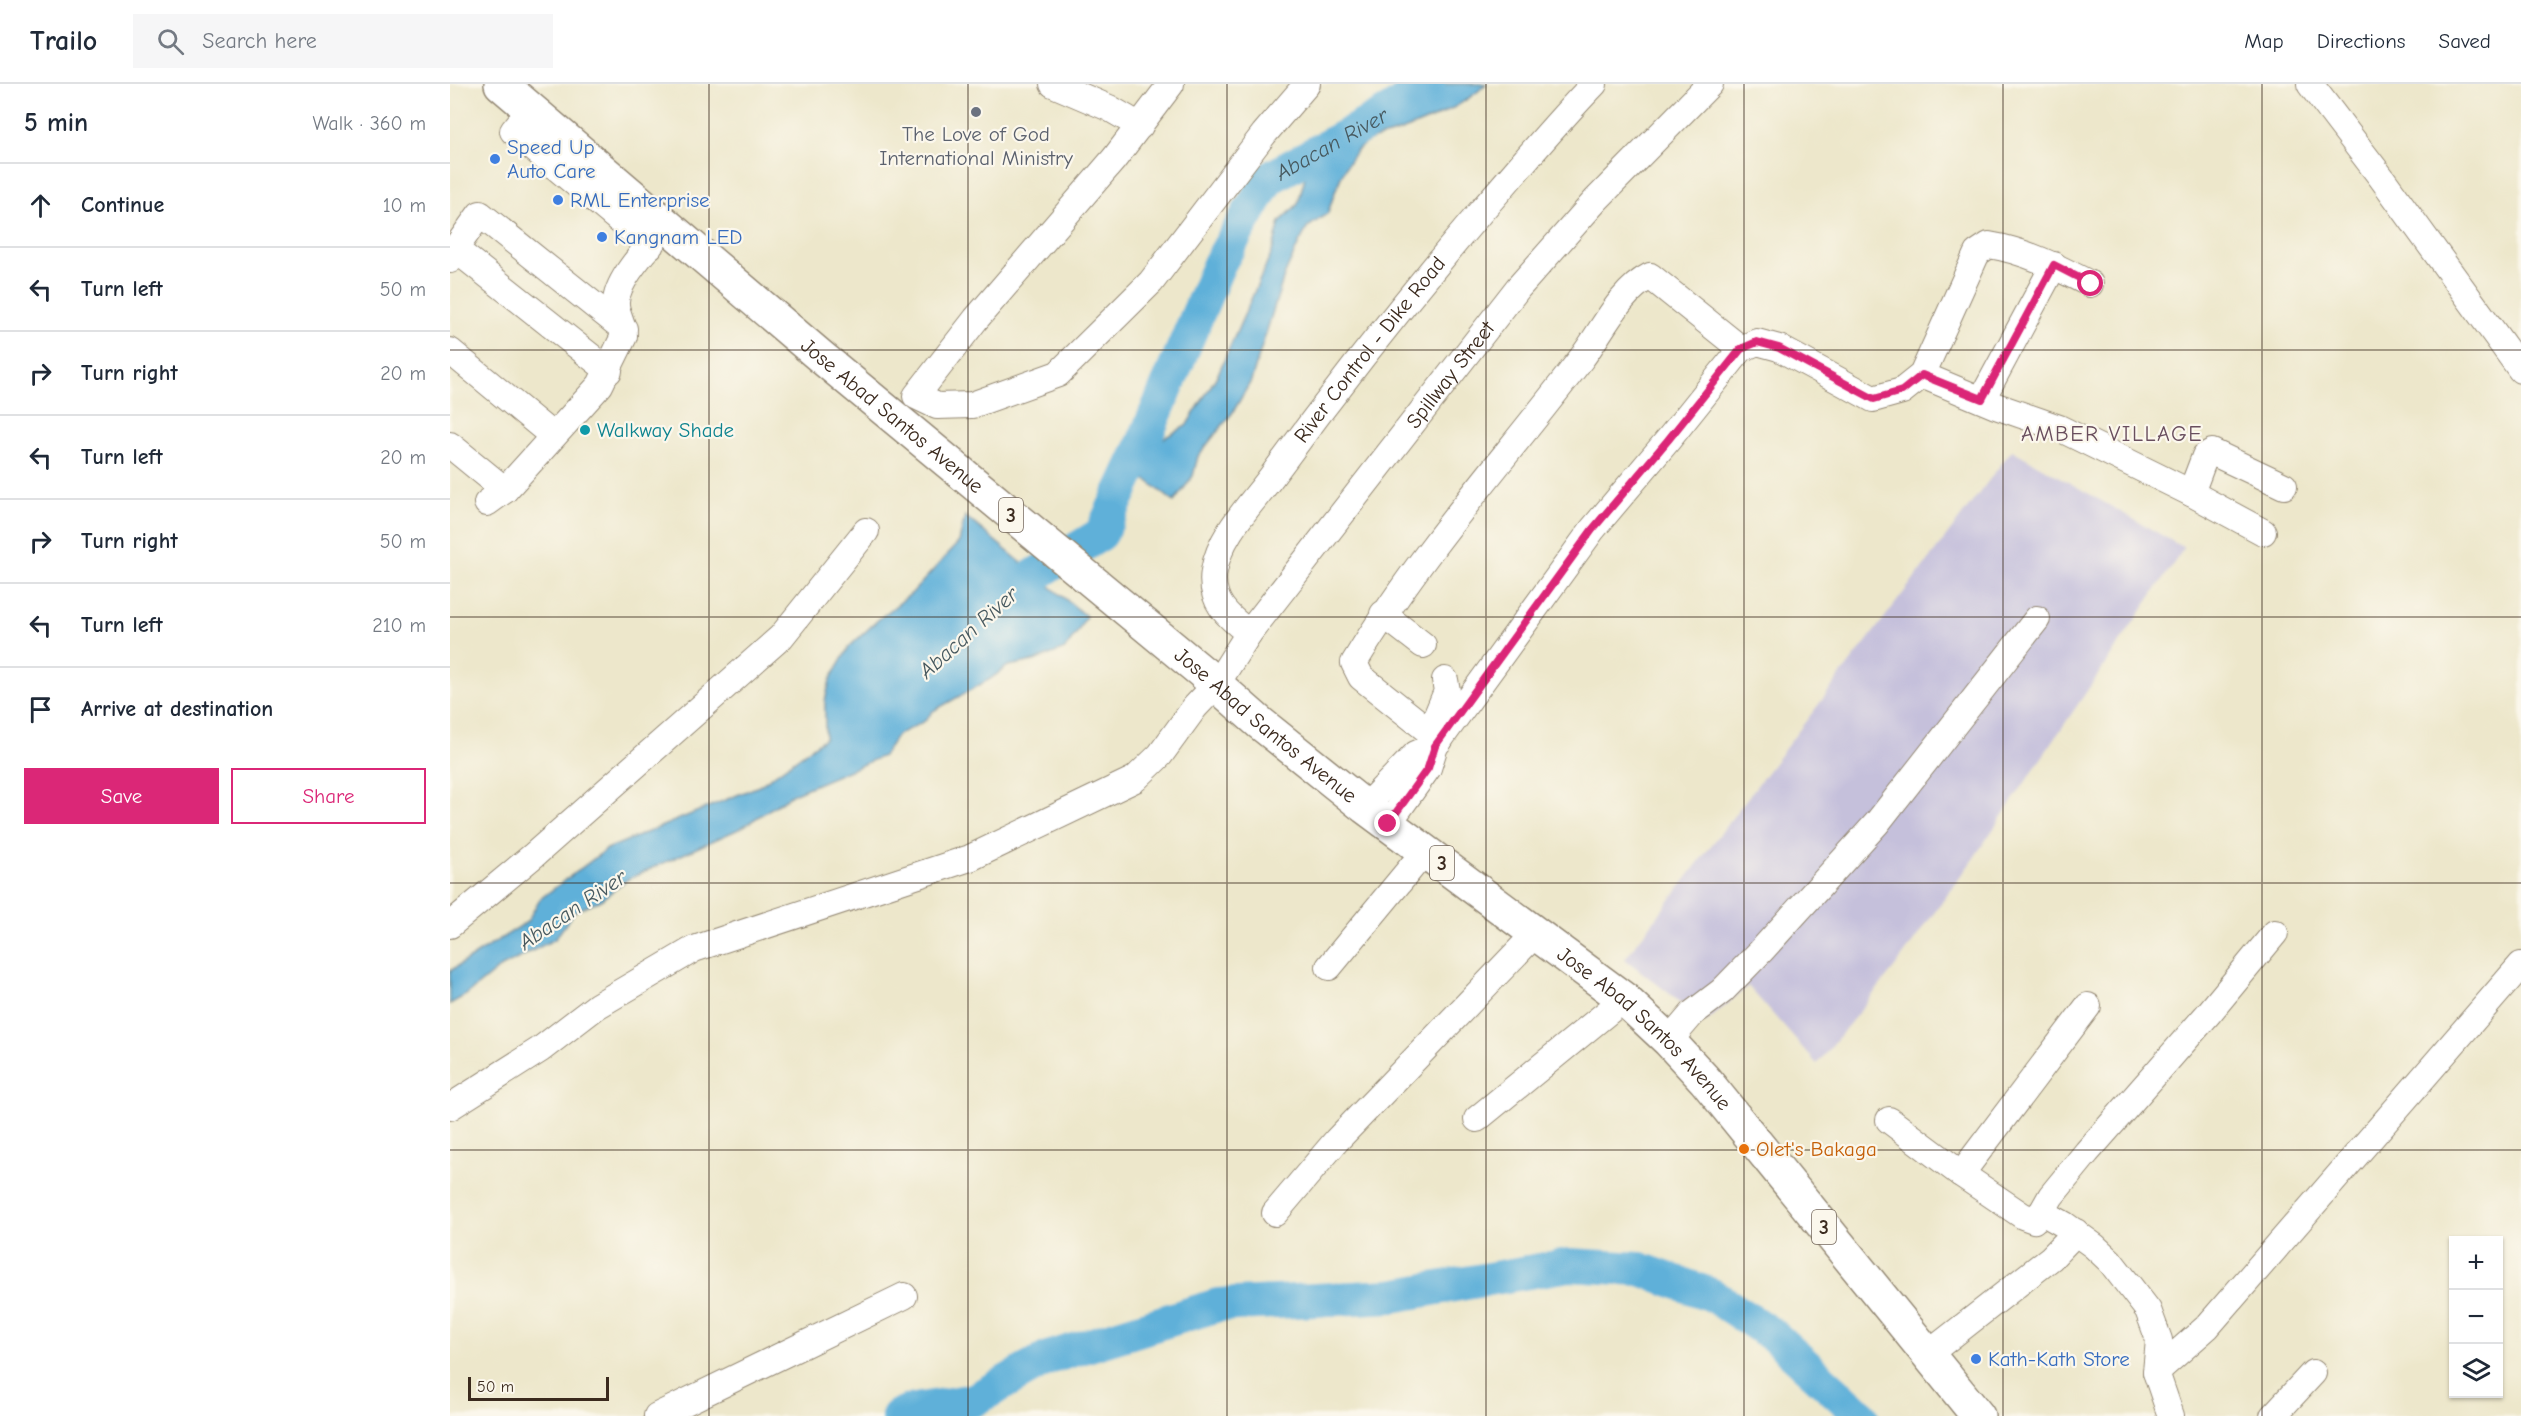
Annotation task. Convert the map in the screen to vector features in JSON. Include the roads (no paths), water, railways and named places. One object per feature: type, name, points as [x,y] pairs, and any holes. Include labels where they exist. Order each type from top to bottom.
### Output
[{"type":"highway","name":"Jose Abad Santos Avenue","points":[[501,84],[658,235],[820,356],[1377,816],[1537,932],[1624,999],[1669,1041],[1712,1089],[1978,1416]]},
{"type":"street","points":[[1053,84],[1109,108],[1140,126]]},
{"type":"street","points":[[1171,84],[1140,126],[970,326],[916,396],[937,406],[972,405],[1058,374],[1151,282],[1257,144],[1307,84]]},
{"type":"street","name":"River Control - Dike Road","points":[[1250,633],[1230,618],[1219,605],[1213,588],[1217,555],[1228,535],[1407,302],[1536,147],[1594,84]]},
{"type":"street","name":"Spillway Street","points":[[450,1107],[541,1049],[597,1006],[694,949],[970,858],[1135,779],[1160,755],[1195,707],[1209,678],[1250,633],[1518,288],[1596,200],[1710,84]]},
{"type":"street","points":[[2310,84],[2381,177],[2521,370]]},
{"type":"street","points":[[609,371],[452,255],[480,214],[624,329]]},
{"type":"street","points":[[450,445],[496,496],[600,385],[609,371],[624,336],[624,329],[616,306],[618,291],[658,235]]},
{"type":"street","points":[[1435,739],[1592,530],[1741,349],[1757,342],[1779,348],[1874,399],[1902,391],[1922,375],[1977,252],[1989,245],[2014,249],[2054,265],[2091,284]]},
{"type":"street","points":[[1982,399],[2054,265]]},
{"type":"street","points":[[1435,739],[1361,677],[1354,663],[1383,614],[1464,507],[1580,361],[1627,294],[1640,281],[1650,276],[1741,349]]},
{"type":"street","points":[[450,351],[553,436]]},
{"type":"street","points":[[1922,375],[1996,406],[2059,428],[2191,493],[2263,532]]},
{"type":"street","points":[[2191,493],[2205,456],[2212,452],[2284,486]]},
{"type":"street","points":[[450,925],[534,855],[781,637],[866,531]]},
{"type":"street","points":[[1383,614],[1423,645]]},
{"type":"street","points":[[1669,1041],[1693,1013],[1722,992],[1761,951],[1877,822],[2037,619]]},
{"type":"street","points":[[1377,816],[1428,768],[1447,691],[1445,680]]},
{"type":"street","points":[[1329,967],[1425,851]]},
{"type":"street","points":[[1275,1213],[1337,1140],[1537,932]]},
{"type":"street","points":[[1889,1120],[1961,1174],[2022,1216],[2034,1220],[2087,1152],[2208,1014],[2275,933]]},
{"type":"street","points":[[2156,1372],[2207,1327],[2521,965]]},
{"type":"street","points":[[1477,1119],[1624,999]]},
{"type":"street","points":[[1961,1174],[2088,1006]]},
{"type":"street","points":[[2042,1212],[2076,1232],[2110,1261],[2148,1310],[2159,1340],[2156,1372],[2171,1416]]},
{"type":"street","points":[[1927,1355],[2043,1266],[2076,1232]]},
{"type":"street","points":[[657,1416],[740,1378],[817,1337],[904,1296]]},
{"type":"street","points":[[2273,1416],[2313,1373]]},
{"type":"water","points":[[1422,84],[1486,84],[1467,100],[1445,112],[1409,128],[1371,140],[1353,155],[1342,174],[1328,213],[1308,227],[1284,276],[1251,381],[1233,412],[1198,456],[1193,476],[1174,502],[1123,461],[1135,447],[1153,444],[1186,426],[1200,404],[1218,374],[1272,252],[1280,222],[1298,204],[1308,165],[1363,116],[1386,102],[1414,91]]},
{"type":"water","points":[[965,516],[1086,616],[1065,649],[1034,661],[1008,666],[990,679],[933,711],[925,721],[897,735],[883,756],[793,794],[741,828],[628,879],[601,900],[575,911],[555,939],[498,969],[466,995],[450,1004],[450,971],[527,922],[540,899],[607,849],[759,786],[825,738],[825,701],[830,680],[849,647],[880,618],[912,593],[959,542]]},
{"type":"waterway","name":"Abacan River","points":[[997,602],[1006,593],[1101,534],[1138,455],[1219,264],[1268,179],[1393,109],[1428,84]]},
{"type":"waterway","points":[[898,1416],[909,1411],[974,1400],[1048,1358],[1218,1305],[1392,1296],[1569,1265],[1640,1269],[1712,1295],[1774,1336],[1862,1416]]},
{"type":"place","name":"The Love of God International Ministry","points":[[976,112]]},
{"type":"place","name":"Speed Up Auto Care","points":[[495,159]]},
{"type":"place","name":"RML Enterprise","points":[[558,200]]},
{"type":"place","name":"Kangnam LED","points":[[602,237]]},
{"type":"place","name":"Walkway Shade","points":[[585,430]]},
{"type":"place","name":"Olet's Bakaga","points":[[1744,1149]]},
{"type":"place","name":"Kath-Kath Store","points":[[1976,1359]]},
{"type":"district","name":"AMBER VILLAGE","points":[[2112,433]]}]
